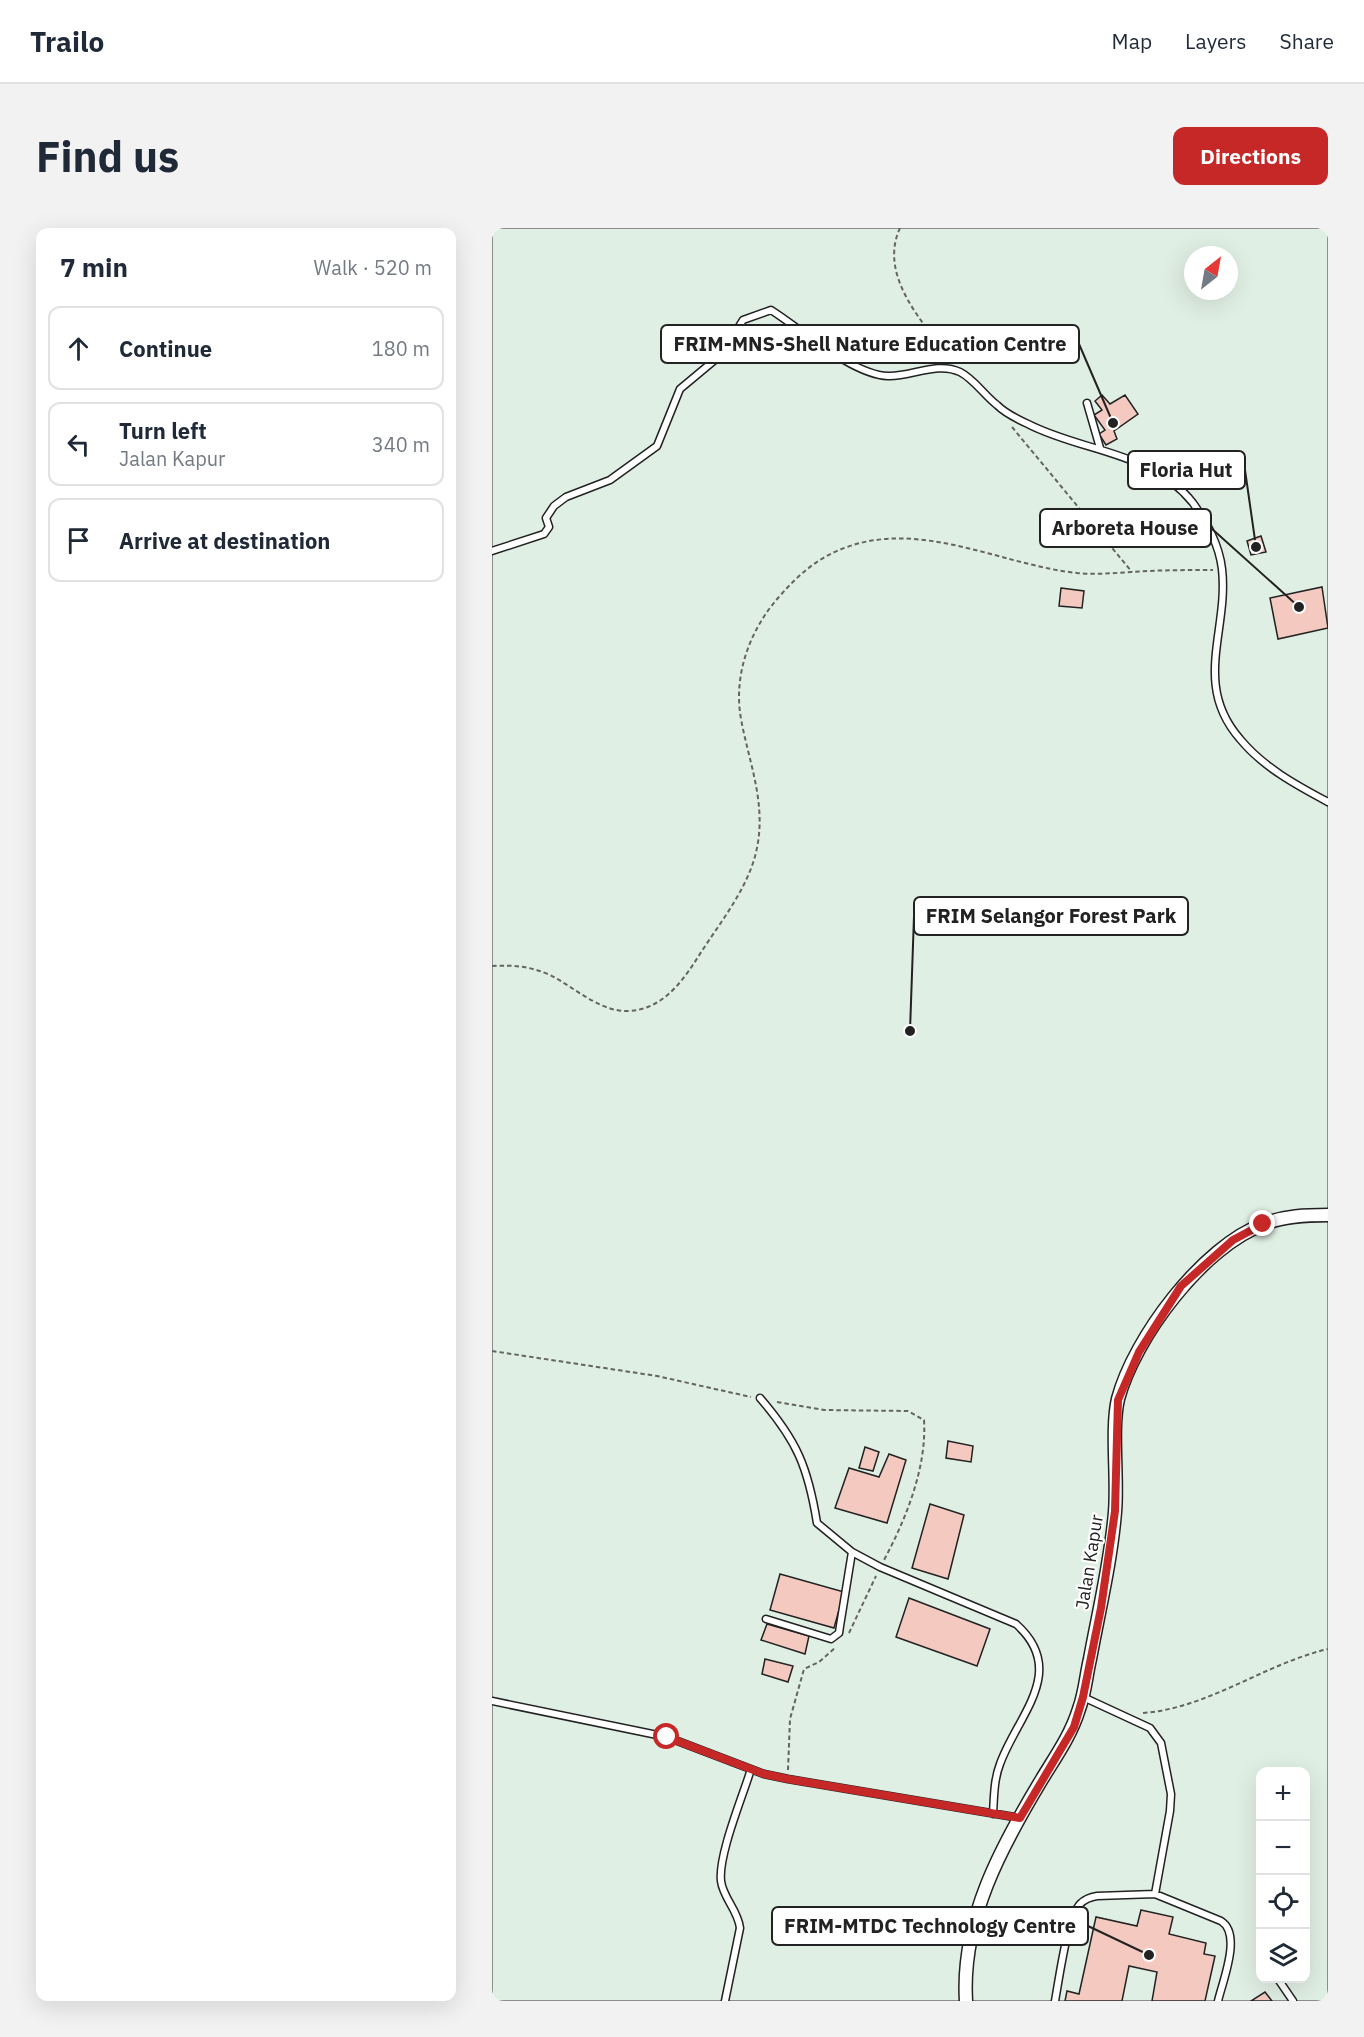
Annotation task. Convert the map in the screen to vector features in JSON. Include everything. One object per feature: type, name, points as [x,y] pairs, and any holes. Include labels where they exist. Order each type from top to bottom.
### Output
[{"type":"street","name":"Jalan Kapur","points":[[966,2001],[966,1960],[974,1918],[1020,1818],[1074,1727],[1083,1697],[1101,1608],[1115,1511],[1118,1400],[1139,1352],[1181,1286],[1233,1240],[1263,1224],[1299,1215],[1328,1215]]},
{"type":"lane","points":[[492,551],[544,534],[549,527],[546,518],[554,506],[566,497],[610,480],[657,446],[680,389],[722,354],[743,320],[771,310],[846,363],[888,376],[926,369],[958,371],[999,407],[1048,432],[1100,448],[1145,466],[1180,488],[1203,518],[1213,537],[1222,570],[1214,682],[1227,720],[1257,757],[1328,802]]},
{"type":"lane","points":[[1087,403],[1100,448]]},
{"type":"lane","points":[[760,1398],[786,1428],[810,1480],[817,1523],[852,1552],[880,1567],[1016,1624],[1034,1645],[1038,1658],[1037,1690],[1000,1764],[993,1814]]},
{"type":"lane","points":[[766,1619],[831,1639],[836,1636],[840,1626],[852,1552]]},
{"type":"lane","points":[[1083,1697],[1155,1733],[1161,1743],[1168,1775],[1170,1812],[1155,1894]]},
{"type":"lane","points":[[492,1701],[667,1737],[751,1769],[788,1779],[1020,1818]]},
{"type":"lane","points":[[725,2001],[740,1928],[739,1919],[723,1891],[721,1869],[751,1769]]},
{"type":"lane","points":[[1055,2001],[1072,1919],[1080,1904],[1089,1897],[1155,1894],[1221,1921],[1229,1927],[1232,1939],[1218,2001]]},
{"type":"lane","points":[[1281,1983],[1293,2001]]},
{"type":"path","points":[[900,228],[892,255],[894,269],[912,304],[958,371]]},
{"type":"path","points":[[999,407],[1020,440],[1132,572]]},
{"type":"path","points":[[492,966],[522,965],[550,975],[598,1004],[628,1011],[656,1004],[680,985],[738,895],[754,862],[760,793],[741,716],[740,676],[748,646],[767,611],[794,580],[820,558],[881,539],[908,539],[942,543],[1076,573],[1222,570]]},
{"type":"path","points":[[492,1351],[657,1376],[824,1410],[908,1412],[924,1420],[924,1449],[895,1539],[845,1636]]},
{"type":"path","points":[[788,1779],[790,1719],[804,1669],[819,1662],[840,1642]]},
{"type":"path","points":[[1119,1715],[1177,1709],[1294,1658],[1328,1650]]},
{"type":"green space","points":[[492,228],[1328,228],[1328,2001],[492,2001]]},
{"type":"building","points":[[1102,395],[1110,404],[1125,395],[1138,414],[1114,431],[1117,439],[1106,445],[1099,434],[1105,430],[1094,415],[1102,410],[1095,401]]},
{"type":"building","points":[[1261,536],[1266,552],[1251,555],[1247,541]]},
{"type":"building","points":[[1322,587],[1328,628],[1278,639],[1270,598]]},
{"type":"building","points":[[1061,588],[1084,591],[1082,608],[1059,606]]},
{"type":"building","points":[[948,1441],[973,1446],[971,1462],[946,1458]]},
{"type":"building","points":[[865,1447],[879,1452],[873,1471],[859,1468]]},
{"type":"building","points":[[889,1454],[906,1460],[887,1523],[835,1508],[849,1468],[879,1477]]},
{"type":"building","points":[[930,1504],[964,1515],[948,1579],[912,1568]]},
{"type":"building","points":[[780,1574],[844,1592],[834,1628],[770,1610]]},
{"type":"building","points":[[909,1598],[990,1629],[977,1666],[896,1637]]},
{"type":"building","points":[[767,1624],[809,1636],[805,1654],[761,1640]]},
{"type":"building","points":[[765,1659],[793,1666],[788,1682],[762,1674]]},
{"type":"building","points":[[1141,1910],[1173,1917],[1169,1934],[1206,1943],[1204,1954],[1215,1956],[1205,2001],[1152,2001],[1157,1972],[1129,1966],[1122,2001],[1065,2001],[1067,1991],[1079,1994],[1096,1917],[1137,1926]]},
{"type":"building","points":[[1265,1992],[1272,2001],[1251,2001]]},
{"type":"place","name":"FRIM-MNS-Shell Nature Education Centre","points":[[1113,423]]},
{"type":"place","name":"Floria Hut","points":[[1256,547]]},
{"type":"place","name":"Arboreta House","points":[[1299,607]]},
{"type":"place","name":"FRIM Selangor Forest Park","points":[[910,1031]]},
{"type":"place","name":"FRIM-MTDC Technology Centre","points":[[1149,1955]]},
{"type":"route","points":[[667,1737],[764,1774],[804,1783],[1020,1818],[1074,1727],[1083,1697],[1101,1608],[1115,1511],[1118,1400],[1139,1352],[1181,1286],[1233,1240],[1263,1224]]}]
